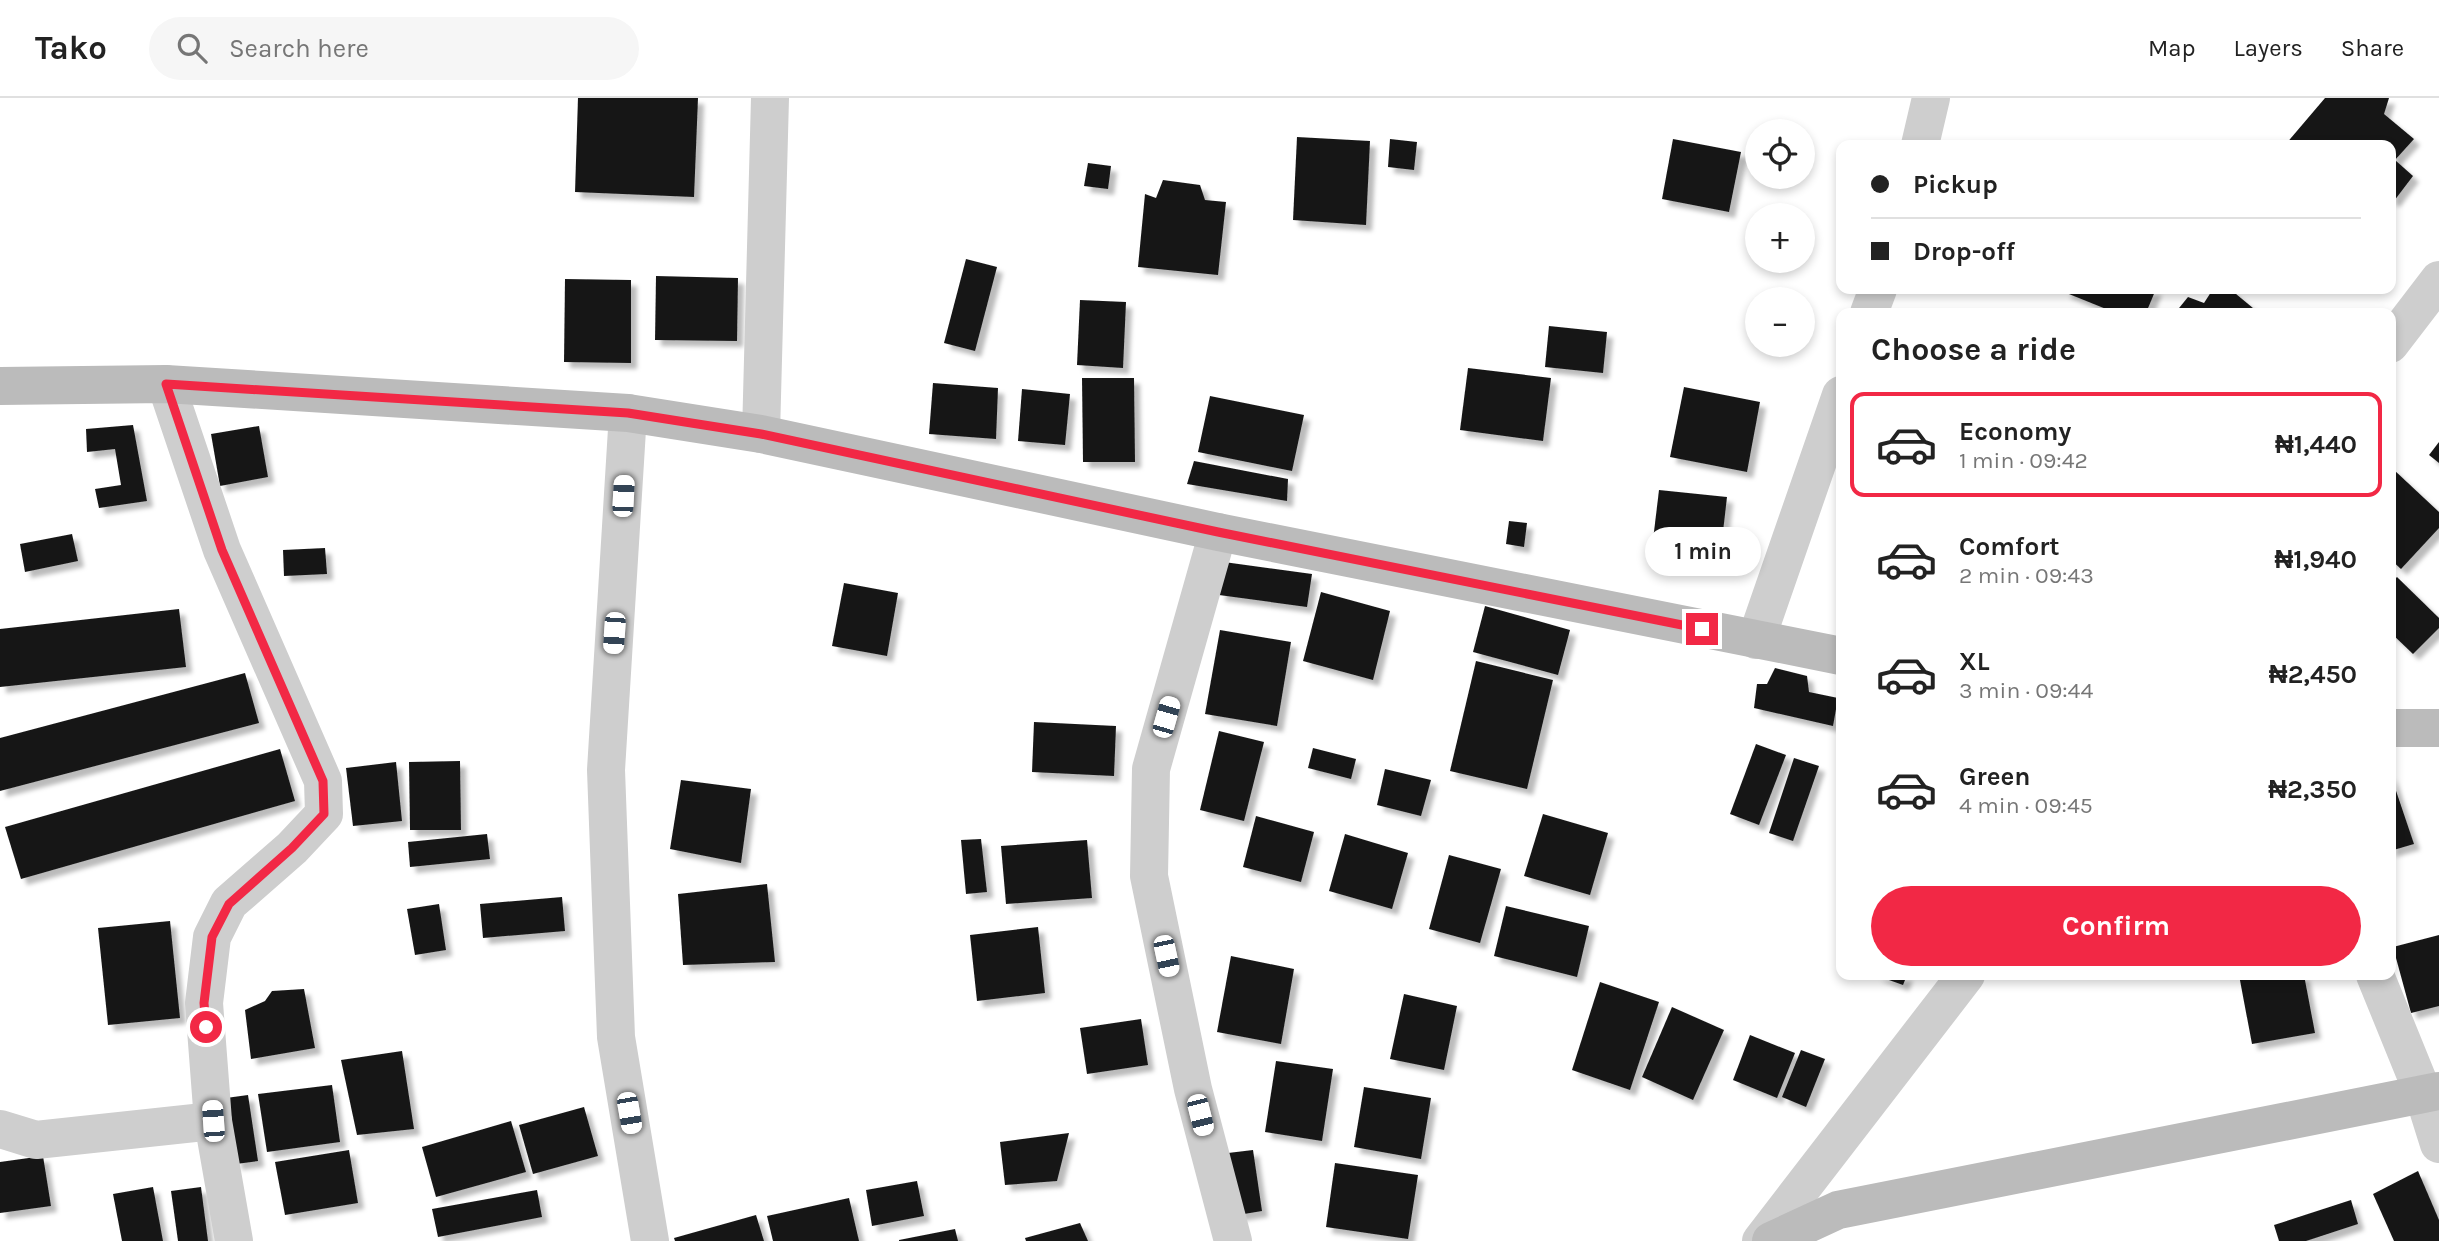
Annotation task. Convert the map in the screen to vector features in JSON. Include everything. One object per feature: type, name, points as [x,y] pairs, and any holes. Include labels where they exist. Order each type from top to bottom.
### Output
[{"type":"street","points":[[761,434],[769,98]]},
{"type":"street","points":[[1921,140],[1931,98]]},
{"type":"street","points":[[2396,336],[2439,280]]},
{"type":"street","points":[[0,386],[166,384],[628,413],[761,434],[1218,532],[1836,655]]},
{"type":"street","points":[[166,384],[222,550],[323,781],[324,814],[292,848],[229,904],[212,937],[204,1003],[213,1121],[234,1241]]},
{"type":"street","points":[[1756,640],[1836,409]]},
{"type":"street","points":[[628,413],[606,783],[616,1037],[650,1241]]},
{"type":"street","points":[[1218,532],[1151,769],[1149,876],[1193,1089],[1233,1241]]},
{"type":"street","points":[[2396,728],[2439,728]]},
{"type":"street","points":[[1761,1241],[1961,980]]},
{"type":"street","points":[[2377,980],[2431,1092],[2439,1144]]},
{"type":"street","points":[[1770,1241],[1838,1210],[2431,1092]]},
{"type":"street","points":[[0,1129],[36,1140],[213,1121]]},
{"type":"building","points":[[578,98],[698,98],[694,197],[575,192]]},
{"type":"building","points":[[2325,98],[2389,98],[2384,114],[2414,139],[2396,159],[2396,140],[2289,140]]},
{"type":"building","points":[[1297,137],[1370,141],[1366,225],[1293,220]]},
{"type":"building","points":[[1390,139],[1417,142],[1414,170],[1388,167]]},
{"type":"building","points":[[1673,139],[1741,152],[1729,212],[1662,199]]},
{"type":"building","points":[[2396,161],[2413,176],[2396,198]]},
{"type":"building","points":[[1088,163],[1111,166],[1108,189],[1084,186]]},
{"type":"building","points":[[1163,180],[1200,185],[1205,200],[1226,202],[1218,275],[1138,267],[1145,194],[1156,198]]},
{"type":"building","points":[[966,259],[997,267],[975,351],[944,343]]},
{"type":"building","points":[[656,276],[738,278],[737,341],[655,340]]},
{"type":"building","points":[[565,279],[631,280],[631,363],[564,362]]},
{"type":"building","points":[[2069,294],[2154,294],[2148,308],[2104,308]]},
{"type":"building","points":[[2210,294],[2236,294],[2253,308],[2179,308],[2188,297],[2204,303]]},
{"type":"building","points":[[1080,300],[1126,302],[1123,368],[1077,365]]},
{"type":"building","points":[[1549,326],[1607,332],[1603,373],[1545,367]]},
{"type":"building","points":[[1468,368],[1551,378],[1543,441],[1460,430]]},
{"type":"building","points":[[1082,378],[1134,378],[1135,462],[1083,462]]},
{"type":"building","points":[[933,383],[998,388],[996,439],[929,434]]},
{"type":"building","points":[[1684,387],[1760,402],[1747,472],[1670,457]]},
{"type":"building","points":[[1022,389],[1070,394],[1065,445],[1018,441]]},
{"type":"building","points":[[1210,396],[1304,415],[1292,471],[1198,452]]},
{"type":"building","points":[[133,425],[147,501],[99,508],[95,489],[121,485],[115,449],[87,452],[86,429]]},
{"type":"building","points":[[259,426],[268,477],[220,486],[211,434]]},
{"type":"building","points":[[2439,442],[2439,463],[2429,455]]},
{"type":"building","points":[[1194,461],[1288,479],[1287,501],[1187,484]]},
{"type":"building","points":[[2396,472],[2439,512],[2439,528],[2401,569],[2396,564]]},
{"type":"building","points":[[1659,490],[1727,497],[1721,549],[1653,540]]},
{"type":"building","points":[[1509,521],[1527,523],[1524,547],[1506,544]]},
{"type":"building","points":[[72,534],[78,561],[25,572],[20,544]]},
{"type":"building","points":[[325,548],[327,574],[284,576],[283,550]]},
{"type":"building","points":[[1224,562],[1312,574],[1307,607],[1219,595]]},
{"type":"building","points":[[2396,578],[2439,618],[2439,628],[2413,654],[2396,638]]},
{"type":"building","points":[[844,583],[898,593],[887,656],[832,646]]},
{"type":"building","points":[[1321,592],[1390,611],[1373,680],[1303,661]]},
{"type":"building","points":[[1485,606],[1570,630],[1558,675],[1473,652]]},
{"type":"building","points":[[179,609],[186,667],[0,687],[0,629]]},
{"type":"building","points":[[1220,630],[1291,642],[1277,726],[1205,714]]},
{"type":"building","points":[[1476,661],[1553,680],[1527,789],[1450,771]]},
{"type":"building","points":[[1775,668],[1807,676],[1809,692],[1836,698],[1833,726],[1754,708],[1757,684],[1767,684]]},
{"type":"building","points":[[245,673],[259,723],[0,791],[0,738]]},
{"type":"building","points":[[1034,722],[1116,726],[1114,776],[1032,772]]},
{"type":"building","points":[[1219,731],[1264,742],[1244,821],[1200,810]]},
{"type":"building","points":[[1756,744],[1786,755],[1759,825],[1730,814]]},
{"type":"building","points":[[1313,748],[1356,759],[1351,779],[1308,768]]},
{"type":"building","points":[[280,749],[295,801],[21,879],[5,827]]},
{"type":"building","points":[[1794,758],[1819,766],[1793,841],[1769,833]]},
{"type":"building","points":[[460,761],[461,830],[410,830],[409,762]]},
{"type":"building","points":[[396,762],[402,821],[353,826],[346,768]]},
{"type":"building","points":[[1385,769],[1431,780],[1421,816],[1377,805]]},
{"type":"building","points":[[681,780],[751,789],[741,863],[670,849]]},
{"type":"building","points":[[2396,791],[2414,844],[2396,849]]},
{"type":"building","points":[[1543,814],[1608,833],[1590,895],[1524,876]]},
{"type":"building","points":[[1256,816],[1314,832],[1301,882],[1243,867]]},
{"type":"building","points":[[487,834],[490,859],[410,867],[408,842]]},
{"type":"building","points":[[1345,834],[1408,853],[1392,909],[1329,891]]},
{"type":"building","points":[[981,839],[987,892],[966,894],[961,840]]},
{"type":"building","points":[[1087,840],[1092,898],[1006,904],[1001,846]]},
{"type":"building","points":[[1449,855],[1501,869],[1480,943],[1429,929]]},
{"type":"building","points":[[767,884],[775,962],[683,965],[678,894]]},
{"type":"building","points":[[562,897],[565,931],[483,938],[480,904]]},
{"type":"building","points":[[439,904],[446,950],[415,955],[407,909]]},
{"type":"building","points":[[1506,906],[1589,926],[1577,977],[1494,956]]},
{"type":"building","points":[[170,921],[180,1018],[108,1025],[98,928]]},
{"type":"building","points":[[1038,927],[1045,993],[977,1001],[970,935]]},
{"type":"building","points":[[2439,935],[2439,1006],[2411,1013],[2396,958],[2396,946]]},
{"type":"building","points":[[1231,956],[1294,969],[1281,1044],[1217,1032]]},
{"type":"building","points":[[1889,980],[1905,980],[1903,985]]},
{"type":"building","points":[[2240,980],[2305,980],[2315,1033],[2252,1044]]},
{"type":"building","points":[[1600,982],[1659,1002],[1630,1090],[1572,1070]]},
{"type":"building","points":[[304,989],[315,1048],[251,1059],[245,1010],[265,1001],[272,991]]},
{"type":"building","points":[[1404,994],[1457,1006],[1444,1070],[1390,1059]]},
{"type":"building","points":[[1672,1007],[1724,1030],[1693,1100],[1642,1077]]},
{"type":"building","points":[[1141,1019],[1148,1065],[1087,1074],[1080,1028]]},
{"type":"building","points":[[1750,1035],[1795,1053],[1777,1098],[1733,1080]]},
{"type":"building","points":[[1801,1050],[1825,1059],[1806,1107],[1782,1097]]},
{"type":"building","points":[[402,1051],[414,1129],[357,1135],[341,1060]]},
{"type":"building","points":[[1276,1061],[1333,1069],[1322,1141],[1265,1132]]},
{"type":"building","points":[[332,1085],[340,1142],[267,1152],[258,1094]]},
{"type":"building","points":[[1364,1087],[1431,1098],[1421,1159],[1354,1147]]},
{"type":"building","points":[[248,1095],[258,1161],[236,1164],[226,1098]]},
{"type":"building","points":[[584,1107],[598,1156],[533,1174],[519,1125]]},
{"type":"building","points":[[511,1121],[526,1172],[436,1197],[422,1147]]},
{"type":"building","points":[[1069,1133],[1057,1181],[1005,1185],[1000,1142]]},
{"type":"building","points":[[349,1150],[358,1203],[285,1215],[275,1162]]},
{"type":"building","points":[[1253,1150],[1262,1211],[1238,1215],[1228,1153]]},
{"type":"building","points":[[43,1156],[51,1206],[0,1213],[0,1162]]},
{"type":"building","points":[[1335,1163],[1418,1175],[1408,1239],[1326,1227]]},
{"type":"building","points":[[2418,1171],[2439,1220],[2439,1241],[2394,1241],[2373,1194]]},
{"type":"building","points":[[917,1181],[924,1216],[872,1226],[866,1190]]},
{"type":"building","points":[[153,1187],[163,1241],[122,1241],[113,1194]]},
{"type":"building","points":[[201,1187],[208,1241],[178,1241],[171,1191]]},
{"type":"building","points":[[537,1190],[542,1217],[438,1237],[432,1209]]},
{"type":"building","points":[[849,1198],[859,1241],[773,1241],[767,1216]]},
{"type":"building","points":[[2351,1200],[2358,1224],[2306,1241],[2279,1241],[2274,1225]]},
{"type":"building","points":[[756,1215],[764,1241],[675,1241],[674,1238]]},
{"type":"building","points":[[1080,1223],[1088,1241],[1026,1241],[1025,1238]]},
{"type":"building","points":[[955,1229],[958,1241],[899,1241],[899,1240]]},
{"type":"route","points":[[206,1027],[204,1003],[212,937],[229,904],[292,848],[324,814],[323,781],[222,550],[166,384],[628,413],[761,434],[1218,532],[1702,629]]}]
